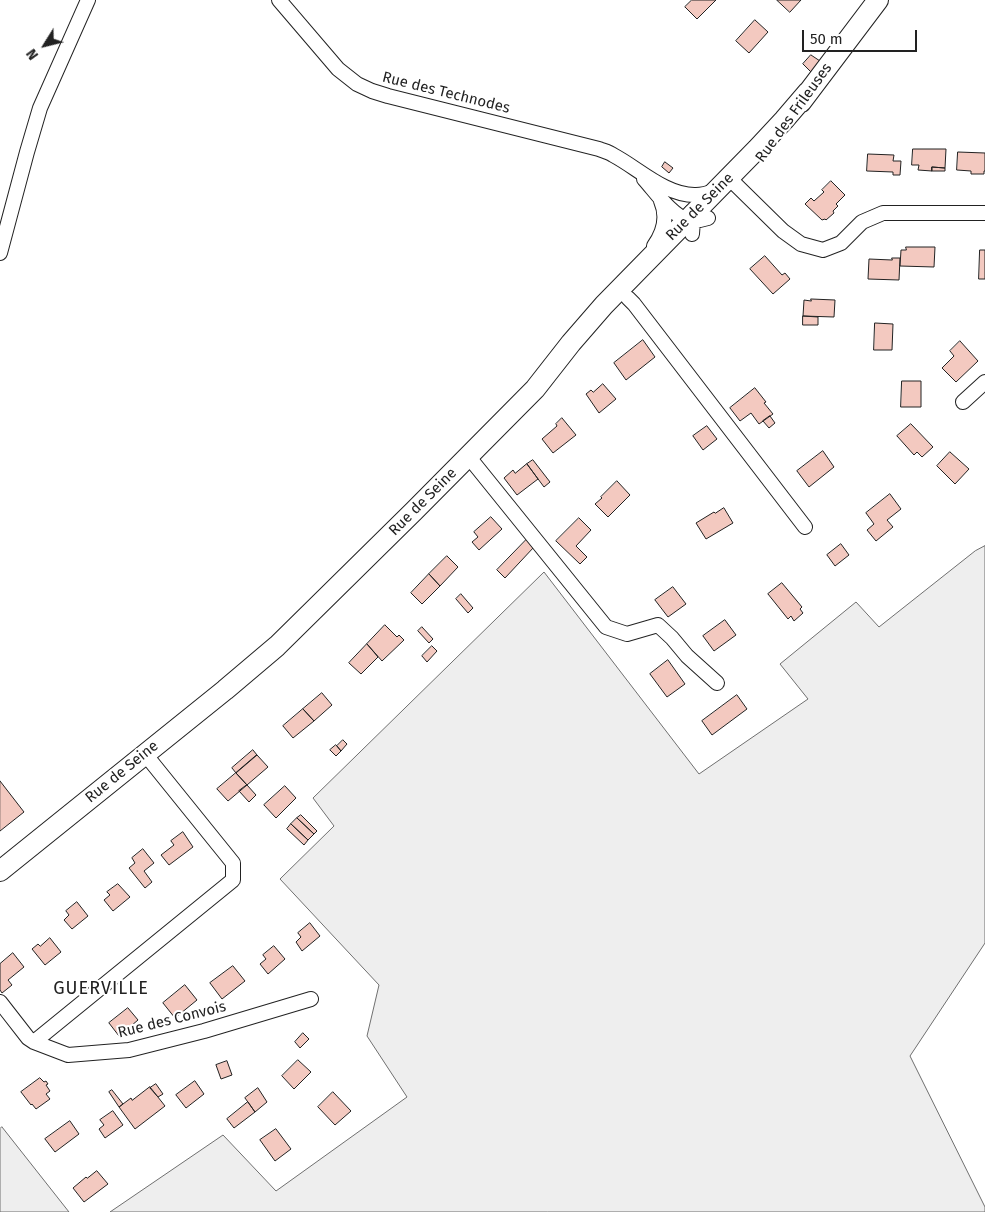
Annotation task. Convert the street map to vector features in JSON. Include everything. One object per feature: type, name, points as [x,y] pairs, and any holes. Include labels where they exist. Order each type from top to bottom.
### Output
[{"type":"street","points":[[0,252],[40,108],[88,0]]},
{"type":"street","name":"Rue des Technodes","points":[[279,0],[338,69],[352,81],[372,91],[592,147],[611,154],[634,169],[674,190],[687,194],[701,195],[728,185]]},
{"type":"street","name":"Rue des Frileuses","points":[[534,389],[628,298],[728,185],[764,156],[808,92],[878,0]]},
{"type":"street","name":"Rue des Technodes","points":[[634,169],[675,213],[694,222]]},
{"type":"street","points":[[728,185],[800,244],[823,250],[841,243],[862,222],[883,213],[985,213]]},
{"type":"street","points":[[674,190],[687,202],[694,222]]},
{"type":"street","points":[[639,268],[661,235],[664,226],[664,210],[657,194]]},
{"type":"street","name":"Rue de Seine","points":[[0,871],[226,690],[277,646],[534,389],[588,323],[639,268],[694,222]]},
{"type":"street","points":[[628,298],[805,527]]},
{"type":"street","points":[[963,402],[985,382]]},
{"type":"street","points":[[468,456],[606,627],[627,634],[658,625],[687,656],[717,683]]},
{"type":"street","points":[[34,1042],[233,880],[233,863],[145,754]]},
{"type":"street","name":"Rue des Convois","points":[[0,1002],[28,1038],[68,1055],[129,1050],[204,1032],[311,998]]},
{"type":"shaded area","points":[[985,546],[985,943],[910,1056],[985,1207],[985,1212],[110,1212],[223,1135],[276,1191],[407,1097],[367,1036],[379,985],[280,879],[334,826],[313,798],[544,572],[699,774],[808,699],[780,664],[856,602],[879,627],[975,551]]},
{"type":"shaded area","points":[[2,1127],[69,1212],[0,1212],[0,1129]]},
{"type":"building","points":[[692,0],[716,0],[697,19],[685,7]]},
{"type":"building","points":[[777,0],[801,0],[790,12]]},
{"type":"building","points":[[755,20],[768,32],[749,53],[736,41]]},
{"type":"building","points":[[811,55],[820,61],[811,72],[803,64]]},
{"type":"building","points":[[913,149],[946,149],[945,168],[932,167],[932,171],[918,170],[919,165],[912,165]]},
{"type":"building","points":[[958,152],[985,153],[984,174],[971,174],[971,171],[957,170]]},
{"type":"building","points":[[868,154],[894,155],[893,161],[901,161],[900,175],[893,175],[893,172],[867,171]]},
{"type":"building","points":[[665,162],[673,168],[669,173],[662,167]]},
{"type":"building","points":[[932,167],[945,168],[945,171],[932,171]]},
{"type":"building","points":[[831,181],[845,195],[836,204],[838,206],[833,211],[834,213],[826,220],[822,220],[805,204],[811,198],[814,201],[824,192],[822,190]]},
{"type":"building","points":[[906,247],[935,247],[934,267],[900,266],[901,250],[906,250]]},
{"type":"building","points":[[980,250],[985,250],[985,279],[979,279]]},
{"type":"building","points":[[765,256],[782,275],[785,273],[790,279],[773,294],[750,269]]},
{"type":"building","points":[[892,258],[900,258],[899,280],[868,279],[869,259],[892,260]]},
{"type":"building","points":[[811,299],[835,300],[834,317],[803,316],[804,300],[811,301]]},
{"type":"building","points":[[803,316],[818,317],[818,325],[803,325]]},
{"type":"building","points":[[875,323],[893,324],[892,350],[874,350]]},
{"type":"building","points":[[643,340],[655,357],[626,380],[614,363]]},
{"type":"building","points":[[960,341],[978,361],[956,382],[942,368],[954,356],[950,351]]},
{"type":"building","points":[[902,381],[921,381],[921,407],[901,407]]},
{"type":"building","points":[[603,384],[616,399],[599,413],[586,394],[591,390],[593,392]]},
{"type":"building","points":[[755,388],[773,414],[759,424],[751,413],[740,421],[730,408]]},
{"type":"building","points":[[770,416],[775,423],[769,428],[763,421]]},
{"type":"building","points":[[562,418],[576,435],[553,453],[542,439],[557,426],[556,424]]},
{"type":"building","points":[[911,424],[933,447],[922,457],[917,452],[914,455],[897,436]]},
{"type":"building","points":[[707,426],[717,439],[703,450],[693,436]]},
{"type":"building","points":[[823,451],[834,467],[809,487],[797,471]]},
{"type":"building","points":[[950,452],[969,469],[955,484],[937,466]]},
{"type":"building","points":[[533,460],[550,482],[544,487],[527,464]]},
{"type":"building","points":[[527,464],[538,479],[517,495],[504,478],[513,470],[515,473]]},
{"type":"building","points":[[617,481],[630,495],[608,517],[595,504]]},
{"type":"building","points":[[890,494],[901,509],[887,520],[893,527],[876,541],[867,530],[874,524],[866,513]]},
{"type":"building","points":[[724,508],[733,523],[706,539],[696,523]]},
{"type":"building","points":[[491,517],[502,529],[479,550],[472,542],[478,537],[474,532]]},
{"type":"building","points":[[579,518],[591,530],[576,546],[587,557],[580,564],[556,541]]},
{"type":"building","points":[[528,538],[534,547],[505,578],[497,570]]},
{"type":"building","points":[[841,544],[849,555],[835,566],[827,555]]},
{"type":"building","points":[[447,556],[458,567],[440,586],[429,574]]},
{"type":"building","points":[[429,574],[440,586],[422,604],[411,593]]},
{"type":"building","points":[[782,583],[802,607],[800,609],[803,613],[794,621],[791,616],[788,619],[768,594]]},
{"type":"building","points":[[673,587],[686,604],[668,617],[655,600]]},
{"type":"building","points":[[461,594],[473,608],[468,613],[456,599]]},
{"type":"building","points":[[725,620],[736,635],[714,651],[703,636]]},
{"type":"building","points":[[385,625],[397,637],[399,635],[404,640],[382,661],[367,644]]},
{"type":"building","points":[[422,627],[433,639],[429,643],[418,631]]},
{"type":"building","points":[[367,644],[378,657],[361,674],[349,663]]},
{"type":"building","points":[[432,646],[437,651],[427,662],[422,656]]},
{"type":"building","points":[[668,660],[685,684],[667,697],[650,674]]},
{"type":"building","points":[[322,693],[332,705],[314,721],[303,709]]},
{"type":"building","points":[[737,695],[747,709],[712,735],[702,721]]},
{"type":"building","points":[[303,709],[314,721],[293,738],[283,726]]},
{"type":"building","points":[[343,740],[347,744],[341,751],[337,746]]},
{"type":"building","points":[[336,745],[341,751],[336,756],[330,750]]},
{"type":"building","points":[[253,750],[257,755],[236,773],[232,768]]},
{"type":"building","points":[[257,755],[268,767],[247,785],[236,773]]},
{"type":"building","points":[[236,773],[247,785],[228,801],[217,789]]},
{"type":"building","points":[[0,781],[24,812],[0,831]]},
{"type":"building","points":[[247,785],[256,795],[249,802],[239,791]]},
{"type":"building","points":[[285,786],[296,798],[276,818],[264,805]]},
{"type":"building","points":[[301,815],[317,831],[314,834],[297,818]]},
{"type":"building","points":[[297,818],[314,834],[308,840],[291,824]]},
{"type":"building","points":[[291,824],[308,840],[304,845],[287,829]]},
{"type":"building","points":[[183,832],[193,847],[169,865],[161,855],[174,845],[171,841]]},
{"type":"building","points":[[143,849],[154,863],[144,871],[152,882],[145,888],[129,868],[135,863],[132,858]]},
{"type":"building","points":[[118,884],[130,897],[113,911],[104,900],[110,895],[107,892]]},
{"type":"building","points":[[77,902],[88,916],[72,929],[64,920],[69,915],[66,911]]},
{"type":"building","points":[[310,923],[320,936],[302,951],[296,942],[301,937],[298,933]]},
{"type":"building","points":[[50,938],[61,952],[45,965],[32,949],[38,944],[40,946]]},
{"type":"building","points":[[274,946],[285,959],[268,974],[260,964],[266,959],[263,955]]},
{"type":"building","points":[[13,953],[24,967],[8,980],[12,985],[2,993],[0,990],[0,964]]},
{"type":"building","points":[[233,966],[245,981],[222,999],[210,983]]},
{"type":"building","points":[[185,985],[197,1000],[175,1018],[163,1003]]},
{"type":"building","points":[[128,1008],[138,1020],[119,1036],[109,1023]]},
{"type":"building","points":[[303,1033],[309,1039],[300,1048],[295,1042]]},
{"type":"building","points":[[298,1060],[311,1072],[294,1089],[282,1076]]},
{"type":"building","points":[[227,1061],[232,1075],[221,1079],[216,1065]]},
{"type":"building","points":[[40,1078],[48,1084],[46,1085],[50,1091],[46,1094],[50,1099],[36,1109],[21,1092]]},
{"type":"building","points":[[195,1081],[204,1094],[186,1108],[176,1095]]},
{"type":"building","points":[[156,1084],[163,1094],[158,1097],[150,1088]]},
{"type":"building","points":[[150,1087],[165,1106],[135,1129],[119,1107]]},
{"type":"building","points":[[258,1088],[267,1102],[255,1112],[245,1098]]},
{"type":"building","points":[[112,1090],[123,1104],[119,1107],[109,1092]]},
{"type":"building","points":[[333,1092],[351,1111],[335,1125],[318,1107]]},
{"type":"building","points":[[248,1102],[255,1112],[234,1128],[227,1119]]},
{"type":"building","points":[[113,1111],[123,1125],[105,1138],[99,1129],[104,1125],[100,1120]]},
{"type":"building","points":[[70,1121],[79,1134],[55,1152],[45,1139]]},
{"type":"building","points":[[276,1129],[291,1149],[275,1161],[260,1140]]},
{"type":"building","points":[[97,1171],[108,1184],[84,1202],[73,1188]]},
{"type":"district","name":"GUERVILLE","points":[[101,989]]}]
